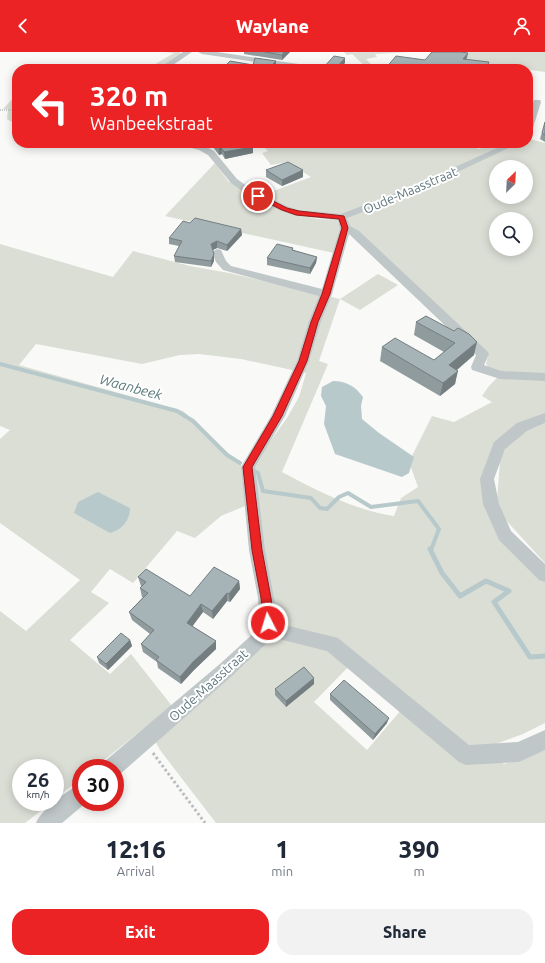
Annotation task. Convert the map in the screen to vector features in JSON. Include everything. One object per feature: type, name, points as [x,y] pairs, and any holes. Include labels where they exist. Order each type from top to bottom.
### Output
[{"type":"street","points":[[170,64],[188,52]]},
{"type":"street","points":[[202,52],[285,64]]},
{"type":"street","points":[[533,120],[541,103]]},
{"type":"street","points":[[202,148],[211,153],[234,181],[248,191],[279,206],[298,213],[344,223],[483,354],[477,367],[500,375],[545,377]]},
{"type":"street","name":"Oude-Maasstraat","points":[[344,223],[504,148]]},
{"type":"street","points":[[344,223],[326,294],[314,322],[303,361],[278,416],[248,467],[257,550],[266,598],[268,623],[266,628],[332,644],[466,755],[519,752],[545,740]]},
{"type":"street","points":[[216,252],[221,262],[227,268],[326,294]]},
{"type":"street","points":[[545,418],[522,427],[499,446],[487,480],[491,504],[505,535],[545,575]]},
{"type":"street","name":"Oude-Maasstraat","points":[[123,759],[227,669],[263,635],[266,628]]},
{"type":"street","points":[[46,823],[72,801]]},
{"type":"path","points":[[0,110],[12,110]]},
{"type":"path","points":[[144,742],[205,823]]},
{"type":"shaded area","points":[[164,52],[180,52],[181,54],[166,64],[155,64],[174,53]]},
{"type":"shaded area","points":[[344,52],[408,52],[375,54],[377,57],[366,59],[371,64],[363,64],[352,54],[347,55]]},
{"type":"shaded area","points":[[444,52],[545,52],[545,72],[533,70],[533,64],[489,64],[448,56]]},
{"type":"shaded area","points":[[12,99],[12,122],[7,119],[8,109],[3,109]]},
{"type":"shaded area","points":[[533,140],[545,143],[545,415],[489,456],[495,519],[545,580],[545,723],[523,734],[485,748],[504,764],[545,750],[545,823],[216,823],[160,750],[155,741],[246,663],[270,594],[253,465],[287,418],[299,397],[306,373],[241,359],[199,354],[180,355],[142,364],[36,344],[19,365],[183,411],[241,465],[245,506],[221,516],[195,538],[177,531],[133,583],[110,569],[91,592],[109,603],[70,640],[110,674],[131,654],[172,706],[105,759],[72,759],[72,786],[64,792],[64,759],[12,759],[12,811],[40,811],[25,823],[0,823],[0,611],[26,631],[80,580],[0,523],[0,439],[10,430],[0,426],[0,244],[113,277],[133,251],[190,266],[229,273],[340,299],[319,361],[328,364],[282,472],[336,499],[365,509],[394,516],[401,498],[418,487],[409,462],[432,416],[454,422],[492,402],[482,396],[497,378],[486,364],[488,356],[348,231],[334,253],[165,216],[215,163],[228,181],[282,211],[317,219],[348,220],[344,216],[293,209],[263,195],[311,177],[287,162],[271,165],[262,153],[268,151],[265,148],[533,148]],"holes":[[[355,660],[407,703],[367,750],[314,702]]]},
{"type":"shaded area","points":[[378,274],[398,285],[360,310],[340,299]]},
{"type":"shaded area","points":[[333,381],[346,383],[357,390],[363,397],[361,406],[362,419],[379,433],[414,457],[409,473],[402,477],[335,454],[324,424],[326,406],[321,396],[322,387]]},
{"type":"shaded area","points":[[545,423],[545,563],[502,516],[497,500],[500,461],[506,447],[520,434]]},
{"type":"shaded area","points":[[98,492],[130,508],[129,517],[127,520],[122,527],[114,532],[110,533],[74,513],[78,502]]},
{"type":"building","points":[[265,52],[284,52],[282,55]]},
{"type":"building","points":[[432,52],[461,52],[468,53],[463,59],[489,62],[488,64],[389,64],[396,56],[425,60]]},
{"type":"building","points":[[334,56],[345,58],[340,64],[327,64]]},
{"type":"building","points":[[255,58],[276,61],[273,64],[253,64]]},
{"type":"building","points":[[230,61],[247,64],[227,64]]},
{"type":"building","points":[[545,122],[545,135],[542,133]]},
{"type":"building","points":[[221,148],[247,148],[224,152]]},
{"type":"building","points":[[288,162],[303,170],[282,180],[266,170]]},
{"type":"building","points":[[195,218],[241,229],[227,245],[217,241],[211,244],[214,254],[211,261],[174,256],[182,241],[169,238],[183,221],[190,223]]},
{"type":"building","points":[[277,244],[317,257],[310,268],[267,258]]},
{"type":"building","points":[[426,316],[454,331],[458,328],[469,334],[477,342],[449,365],[458,371],[443,383],[382,347],[395,338],[434,360],[455,343],[416,322]]},
{"type":"building","points":[[214,567],[239,581],[229,594],[227,593],[212,611],[201,604],[187,623],[216,641],[193,662],[180,677],[156,660],[159,657],[141,644],[154,630],[129,612],[148,593],[140,588],[146,582],[138,577],[146,569],[190,596]]},
{"type":"building","points":[[121,633],[130,640],[106,664],[97,657]]},
{"type":"building","points":[[304,667],[314,678],[286,701],[275,689]]},
{"type":"building","points":[[344,680],[389,718],[375,734],[330,694]]},
{"type":"waterway","name":"Waanbeek","points":[[0,364],[177,411],[193,421],[227,455],[240,463]]},
{"type":"waterway","name":"Waanbeek","points":[[252,470],[258,473],[263,491],[311,498],[320,508],[327,509],[339,497],[348,493],[371,507],[418,501],[439,529],[431,550]]},
{"type":"waterway","name":"Waanbeek","points":[[430,549],[442,573],[460,596],[486,581],[509,591],[494,602],[530,657],[545,656]]},
{"type":"route","points":[[258,196],[285,209],[298,213],[342,217],[345,228],[326,294],[314,322],[303,361],[278,416],[248,467],[257,550],[266,598],[268,623]]}]
